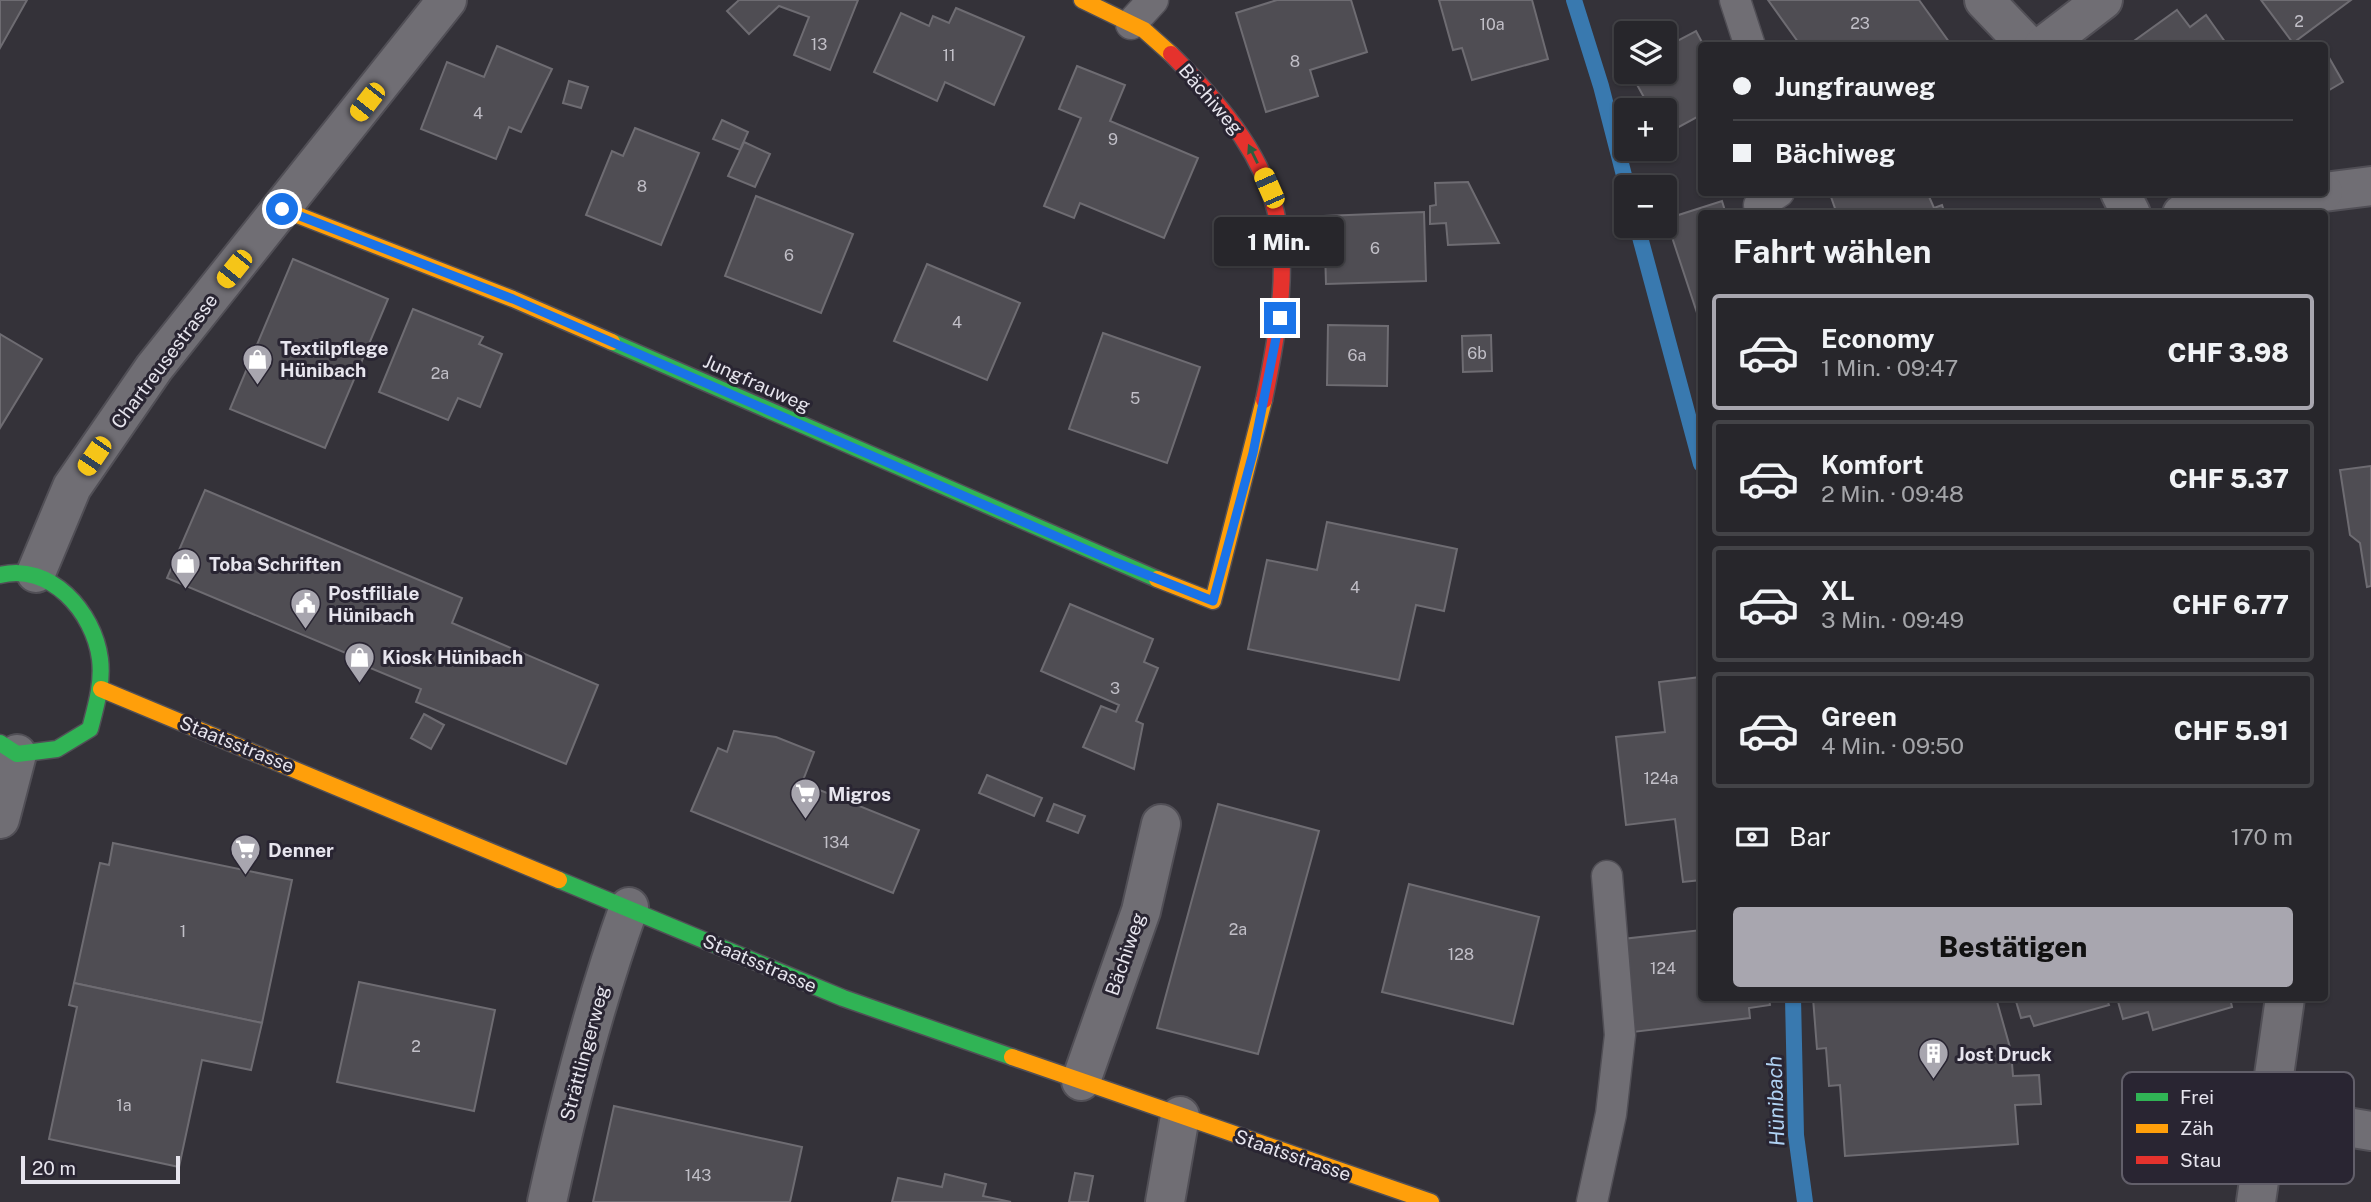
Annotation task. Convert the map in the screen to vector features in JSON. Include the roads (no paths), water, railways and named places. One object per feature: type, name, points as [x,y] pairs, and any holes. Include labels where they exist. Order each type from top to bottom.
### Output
[{"type":"main road","name":"Bächiweg","points":[[1082,0],[1143,30],[1200,81],[1230,116],[1252,149],[1269,188],[1280,225],[1284,277],[1277,338],[1253,453],[1213,601]]},
{"type":"main road","name":"Jungfrauweg","points":[[282,209],[513,299],[1102,557],[1213,601]]},
{"type":"main road","points":[[9,749],[57,749],[90,730],[101,689],[99,650],[83,613],[66,593],[18,574]]},
{"type":"main road","name":"Staatsstrasse","points":[[101,689],[843,998],[1432,1202]]},
{"type":"street","name":"Chartreusestrasse","points":[[18,574],[72,487],[154,368],[447,0]]},
{"type":"street","points":[[1983,0],[2024,42]]},
{"type":"street","points":[[2048,42],[2103,0]]},
{"type":"street","points":[[2328,192],[2371,187]]},
{"type":"street","points":[[2192,210],[2294,196]]},
{"type":"street","points":[[0,819],[9,749]]},
{"type":"street","name":"Bächiweg","points":[[1081,1081],[1140,911],[1161,824]]},
{"type":"street","name":"Strättlingerweg","points":[[547,1202],[568,1110],[604,978],[629,907]]},
{"type":"street","points":[[2275,1072],[2285,1001]]},
{"type":"street","points":[[1165,1202],[1180,1116]]},
{"type":"street","points":[[2256,1202],[2259,1184]]},
{"type":"lane","points":[[1131,24],[1153,0]]},
{"type":"lane","points":[[1735,0],[1749,42]]},
{"type":"lane","points":[[1761,210],[1759,205],[1773,196]]},
{"type":"lane","points":[[1592,1202],[1611,1114],[1620,1035],[1607,876]]},
{"type":"waterway","name":"Hünibach","points":[[1574,0],[1601,86],[1624,175]]},
{"type":"waterway","name":"Hünibach","points":[[1640,238],[1698,453]]},
{"type":"waterway","name":"Hünibach","points":[[1793,1001],[1796,1135],[1805,1202]]},
{"type":"place","name":"Textilpflege Hünibach","points":[[257,386]]},
{"type":"place","name":"Toba Schriften","points":[[186,591]]},
{"type":"place","name":"Postfiliale Hünibach","points":[[305,631]]},
{"type":"place","name":"Kiosk Hünibach","points":[[359,684]]},
{"type":"place","name":"Migros","points":[[805,821]]},
{"type":"place","name":"Denner","points":[[245,877]]},
{"type":"place","name":"Jost Druck","points":[[1934,1081]]}]
